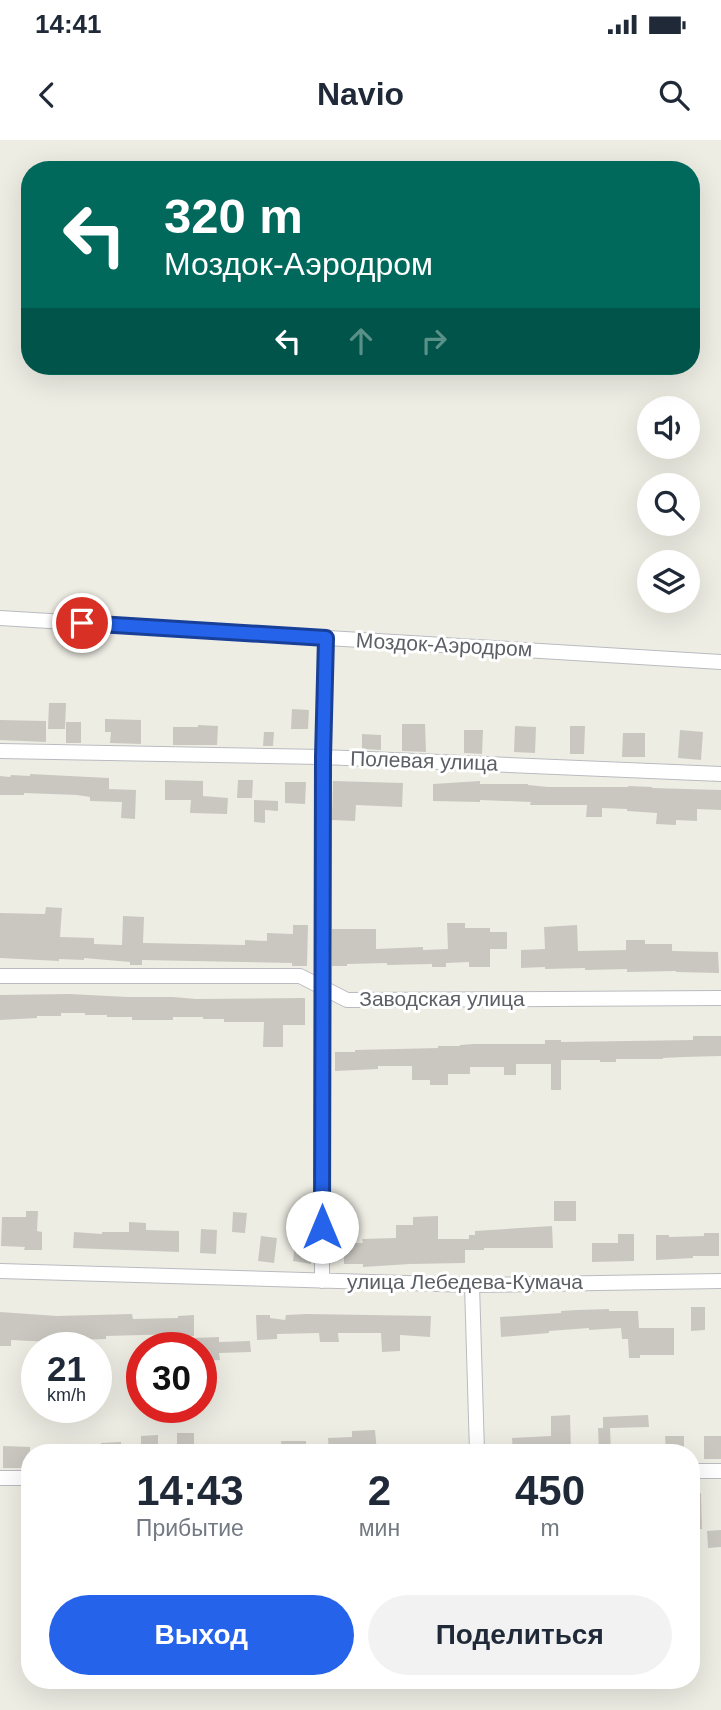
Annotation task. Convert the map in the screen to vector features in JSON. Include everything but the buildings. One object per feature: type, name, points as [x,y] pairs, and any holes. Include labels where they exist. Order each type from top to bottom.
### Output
[{"type":"street","name":"Моздок-Аэродром","points":[[0,618],[721,662]]},
{"type":"street","points":[[322,1281],[323,757],[326,638]]},
{"type":"street","name":"Полевая улица","points":[[0,751],[323,757],[721,774]]},
{"type":"street","name":"Заводская улица","points":[[0,976],[300,976],[347,1000],[721,998]]},
{"type":"street","name":"улица Лебедева-Кумача","points":[[0,1271],[472,1285],[721,1281]]},
{"type":"street","points":[[472,1285],[477,1444]]},
{"type":"street","points":[[700,1471],[721,1471]]},
{"type":"street","points":[[0,1478],[21,1478]]},
{"type":"route","points":[[82,623],[326,638],[323,757],[322,1227]]}]
